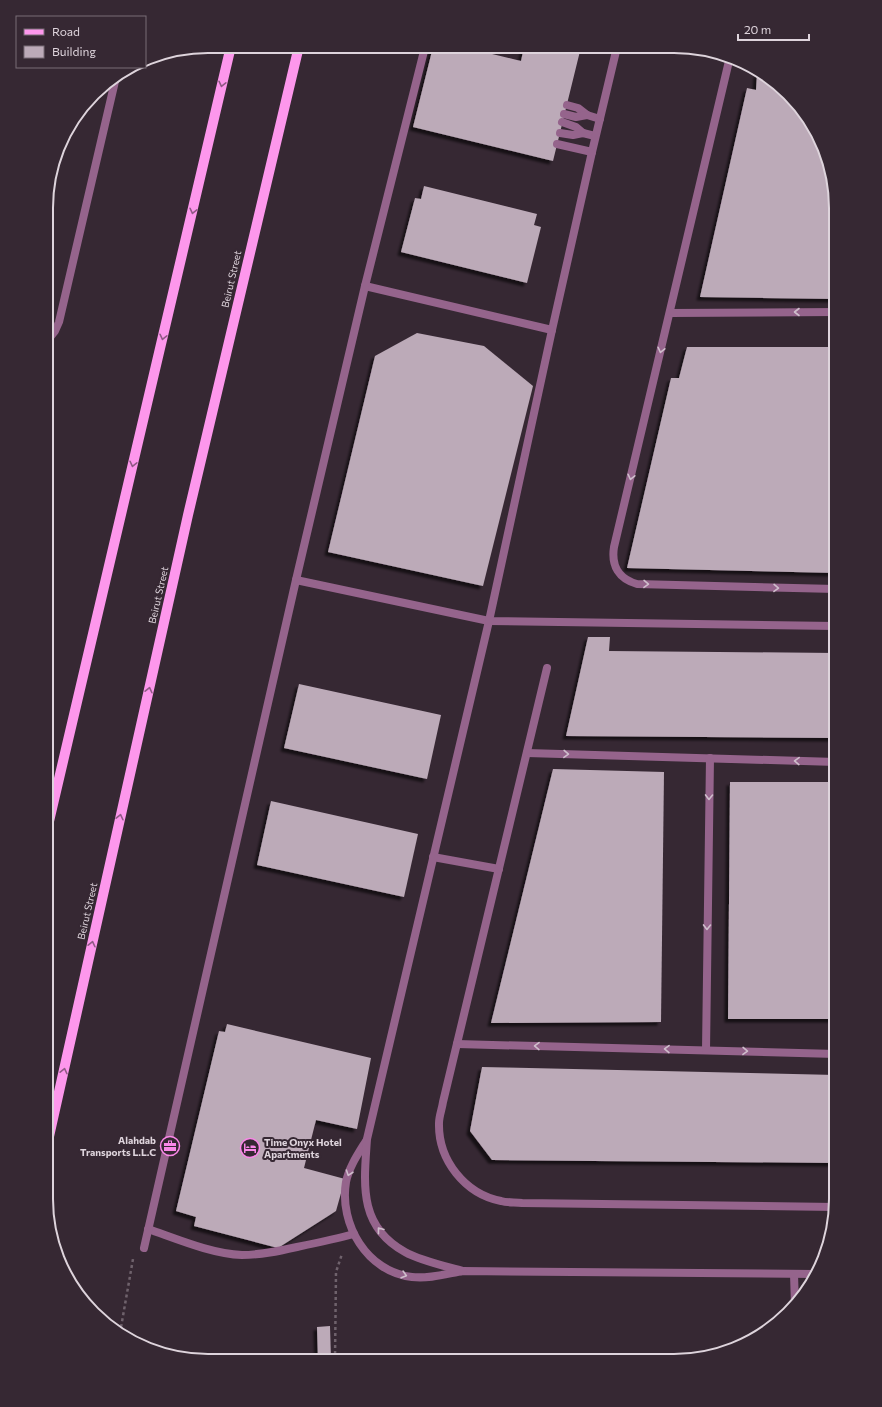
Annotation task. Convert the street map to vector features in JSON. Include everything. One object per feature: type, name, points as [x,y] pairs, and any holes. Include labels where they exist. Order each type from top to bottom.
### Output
[{"type":"main road","points":[[53,804],[229,53]]},
{"type":"main road","name":"Beirut Street","points":[[53,1119],[188,515],[297,53]]},
{"type":"street","points":[[144,1248],[296,580],[365,286],[423,53]]},
{"type":"street","points":[[463,1271],[405,1253],[388,1240],[375,1224],[367,1205],[364,1184],[367,1139],[489,621],[595,136],[616,53]]},
{"type":"street","points":[[729,63],[612,556],[614,565],[623,578],[637,584],[829,589]]},
{"type":"street","points":[[53,334],[59,322],[114,85]]},
{"type":"street","points":[[567,105],[578,108],[587,115]]},
{"type":"street","points":[[595,136],[583,133],[563,118],[587,115],[600,118]]},
{"type":"street","points":[[560,133],[573,135],[583,133]]},
{"type":"street","points":[[557,144],[592,152]]},
{"type":"street","points":[[365,286],[552,330]]},
{"type":"street","points":[[670,312],[829,312]]},
{"type":"street","points":[[296,580],[489,621],[829,626]]},
{"type":"street","points":[[547,668],[443,1102],[439,1123],[442,1145],[450,1165],[463,1181],[480,1194],[501,1201],[522,1203],[829,1207]]},
{"type":"street","points":[[527,753],[829,762]]},
{"type":"street","points":[[706,1050],[710,758]]},
{"type":"street","points":[[433,857],[499,869]]},
{"type":"street","points":[[457,1044],[829,1054]]},
{"type":"street","points":[[367,1139],[353,1164],[347,1181],[345,1199],[347,1217],[354,1234],[364,1250],[377,1262],[393,1272],[410,1277],[428,1278],[463,1271],[809,1274]]},
{"type":"street","points":[[148,1230],[224,1253],[241,1255],[277,1251],[354,1234]]},
{"type":"street","points":[[794,1274],[795,1296]]},
{"type":"path","points":[[335,1354],[336,1272],[344,1250],[354,1234]]},
{"type":"path","points":[[121,1327],[136,1247],[144,1248]]},
{"type":"building","points":[[432,53],[488,53],[521,61],[523,53],[580,53],[553,161],[413,127]]},
{"type":"building","points":[[757,77],[784,98],[803,122],[821,158],[829,198],[829,299],[700,297],[747,88],[756,90]]},
{"type":"building","points":[[424,186],[537,214],[534,225],[541,227],[527,283],[401,252],[415,198],[421,199]]},
{"type":"building","points":[[417,333],[484,346],[533,386],[483,586],[328,552],[375,356]]},
{"type":"building","points":[[687,347],[829,347],[829,573],[627,568],[671,378],[679,378]]},
{"type":"building","points":[[588,637],[610,637],[609,651],[829,653],[829,738],[566,736]]},
{"type":"building","points":[[299,684],[441,715],[427,779],[284,748]]},
{"type":"building","points":[[553,769],[664,772],[661,1022],[491,1023]]},
{"type":"building","points":[[730,782],[829,782],[829,1019],[728,1019]]},
{"type":"building","points":[[271,801],[418,834],[404,897],[257,865]]},
{"type":"building","name":"Time Onyx Hotel Apartments","points":[[227,1024],[371,1058],[357,1129],[316,1120],[304,1168],[345,1179],[336,1211],[278,1248],[194,1226],[196,1217],[176,1211],[219,1031],[225,1032]]},
{"type":"building","points":[[482,1067],[829,1075],[829,1163],[492,1160],[470,1131]]},
{"type":"building","points":[[330,1326],[331,1354],[318,1354],[317,1327]]},
{"type":"place","name":"Alahdab Transports L.L.C","points":[[170,1146]]},
{"type":"place","name":"Time Onyx Hotel Apartments","points":[[250,1148]]}]
